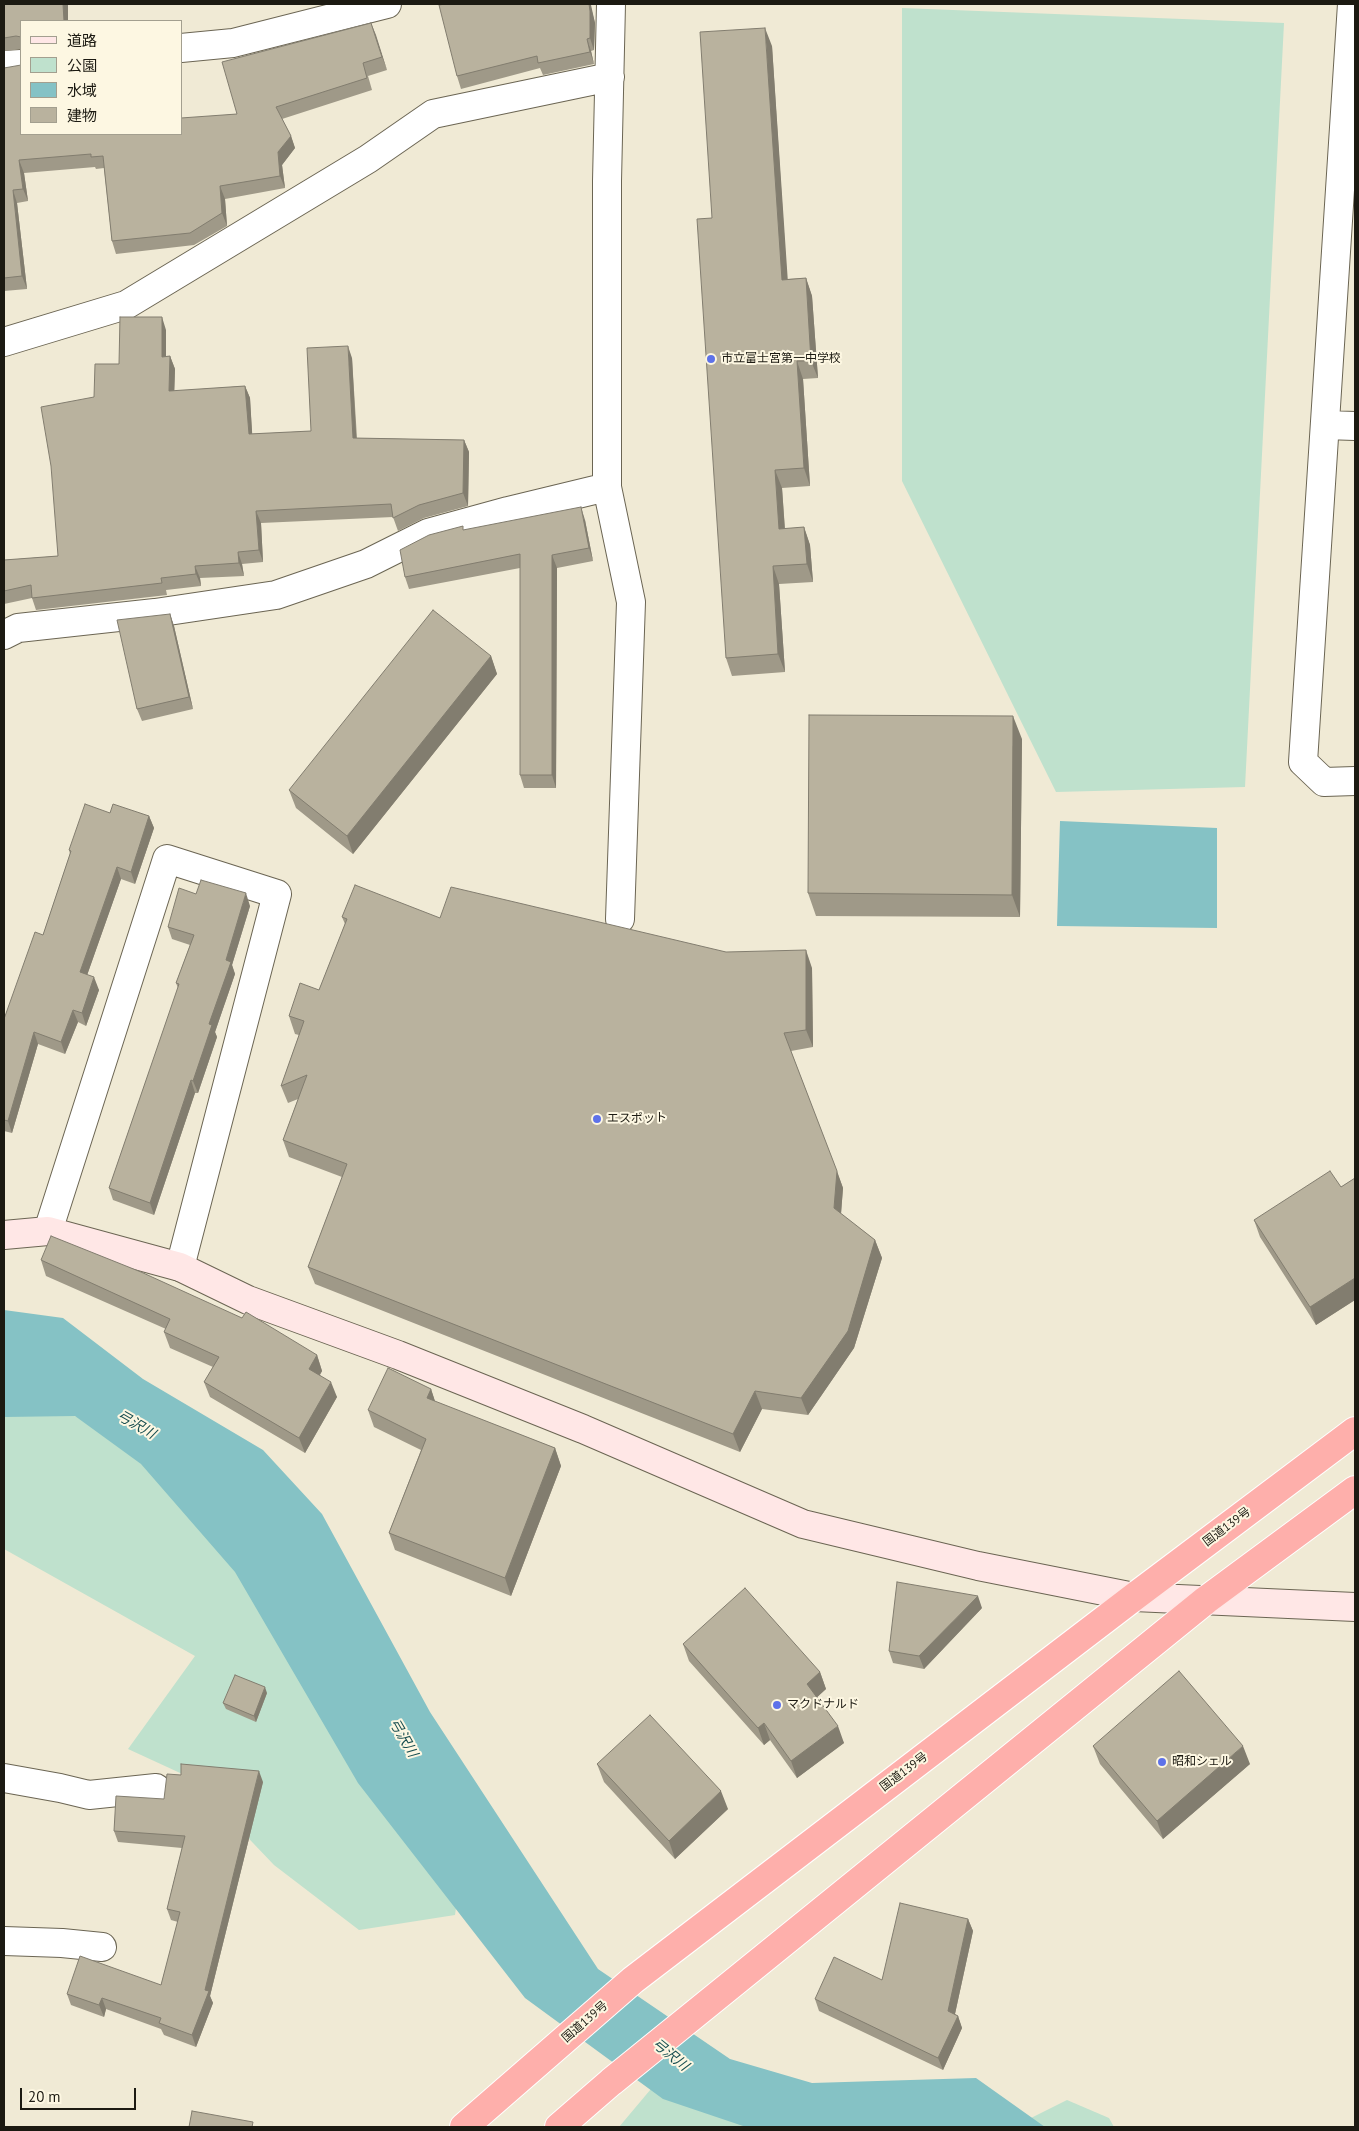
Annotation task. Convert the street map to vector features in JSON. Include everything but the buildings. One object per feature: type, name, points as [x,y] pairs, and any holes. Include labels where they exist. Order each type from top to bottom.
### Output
[{"type":"highway","name":"国道139号","points":[[464,2127],[632,1980],[1355,1431]]},
{"type":"highway","points":[[559,2127],[611,2082],[1206,1600],[1355,1490]]},
{"type":"street","points":[[182,48],[233,43],[387,4]]},
{"type":"street","points":[[611,4],[607,181],[607,488],[631,602],[620,919]]},
{"type":"street","points":[[1352,4],[1303,762],[1324,782],[1355,781]]},
{"type":"street","points":[[4,65],[20,64]]},
{"type":"street","points":[[4,342],[126,305],[368,160],[433,114],[610,77]]},
{"type":"street","points":[[1325,424],[1355,426]]},
{"type":"street","points":[[4,635],[18,628],[155,613],[276,595],[366,564],[428,533],[508,511],[607,488]]},
{"type":"street","points":[[48,1231],[167,859],[277,894],[180,1267]]},
{"type":"street","points":[[4,1235],[48,1231],[180,1267],[248,1300],[398,1355],[583,1429],[803,1524],[978,1566],[1134,1598],[1355,1607]]},
{"type":"street","points":[[4,1778],[89,1795],[156,1788]]},
{"type":"street","points":[[4,1941],[62,1942],[102,1947]]},
{"type":"green space","points":[[902,8],[1284,23],[1245,787],[1056,792],[902,481]]},
{"type":"green space","points":[[4,1406],[95,1419],[203,1523],[464,1849],[455,1915],[359,1930],[274,1865],[191,1778],[128,1749],[195,1656],[4,1549]]},
{"type":"green space","points":[[677,2058],[872,2127],[619,2127]]},
{"type":"green space","points":[[1067,2100],[1109,2118],[1114,2127],[1013,2127]]},
{"type":"water","points":[[1060,821],[1217,828],[1217,928],[1057,926]]},
{"type":"water","name":"弓沢川","points":[[4,1310],[63,1318],[143,1379],[263,1450],[322,1514],[430,1712],[598,1969],[730,2059],[812,2083],[976,2078],[1045,2127],[746,2127],[663,2099],[525,1998],[358,1783],[235,1572],[141,1464],[75,1416],[4,1417]]},
{"type":"place","name":"市立富士宮第一中学校","points":[[711,359]]},
{"type":"place","name":"エスポット","points":[[597,1119]]},
{"type":"place","name":"マクドナルド","points":[[777,1705]]},
{"type":"place","name":"昭和シェル","points":[[1162,1762]]}]
